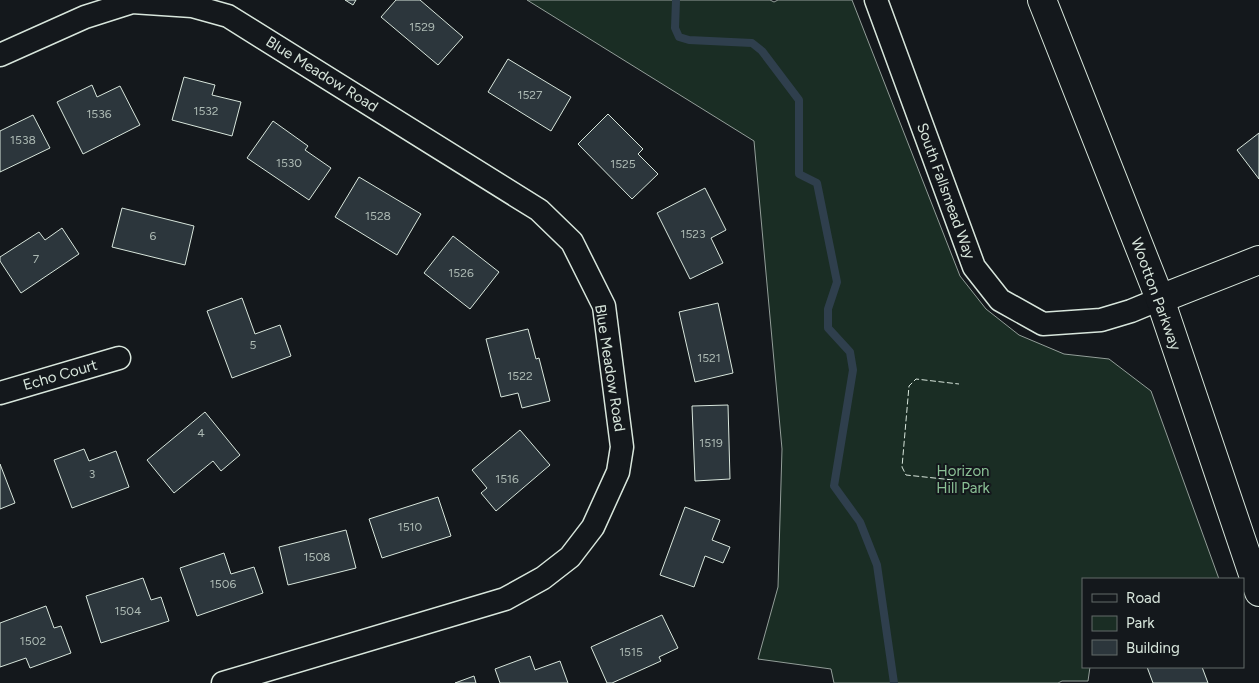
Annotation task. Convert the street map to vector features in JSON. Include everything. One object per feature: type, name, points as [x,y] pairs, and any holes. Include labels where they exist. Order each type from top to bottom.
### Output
[{"type":"main road","name":"Wootton Parkway","points":[[1042,0],[1160,299],[1259,592]]},
{"type":"main road","points":[[1160,299],[1259,260]]},
{"type":"street","name":"South Fallsmead Way","points":[[876,0],[974,267],[1000,300],[1043,324],[1101,320],[1131,311],[1160,299]]},
{"type":"street","name":"Blue Meadow Road","points":[[0,55],[85,17],[132,2],[192,6],[228,16],[539,210],[572,242],[604,306],[622,447],[618,472],[593,527],[570,557],[544,578],[505,599],[223,683]]},
{"type":"street","name":"Echo Court","points":[[0,393],[119,358]]},
{"type":"green space","name":"Horizon Hill Park","points":[[527,0],[770,0],[774,2],[778,0],[852,0],[960,276],[986,309],[1019,335],[1064,354],[1109,359],[1151,391],[1219,578],[1082,578],[1082,668],[1090,668],[1088,681],[1062,681],[1058,683],[834,683],[831,669],[758,659],[778,587],[782,449],[754,141]]},
{"type":"building","points":[[345,0],[356,0],[353,5]]},
{"type":"building","points":[[396,0],[420,0],[463,37],[438,65],[381,17]]},
{"type":"building","points":[[508,59],[571,97],[551,131],[488,92]]},
{"type":"building","points":[[184,77],[215,85],[212,95],[241,102],[232,136],[172,120]]},
{"type":"building","points":[[92,85],[97,97],[120,86],[140,125],[83,154],[57,102]]},
{"type":"building","points":[[608,114],[643,149],[638,154],[658,174],[632,199],[578,144]]},
{"type":"building","points":[[33,115],[50,148],[0,172],[0,131]]},
{"type":"building","points":[[273,121],[308,146],[305,150],[331,168],[309,200],[247,158]]},
{"type":"building","points":[[1259,133],[1259,179],[1237,150]]},
{"type":"building","points":[[359,177],[421,214],[397,255],[335,217]]},
{"type":"building","points":[[705,188],[726,230],[711,238],[723,263],[690,279],[657,213]]},
{"type":"building","points":[[122,208],[194,226],[185,265],[112,247]]},
{"type":"building","points":[[62,228],[79,254],[21,293],[0,261],[0,257],[39,232],[45,240]]},
{"type":"building","points":[[453,236],[499,272],[470,309],[424,273]]},
{"type":"building","points":[[242,298],[255,334],[280,325],[291,356],[232,378],[207,311]]},
{"type":"building","points":[[718,303],[733,373],[695,382],[679,312]]},
{"type":"building","points":[[528,329],[536,359],[539,358],[550,401],[522,408],[518,393],[501,397],[486,339]]},
{"type":"building","points":[[728,405],[730,479],[695,481],[692,406]]},
{"type":"building","points":[[205,412],[240,455],[221,471],[213,461],[174,493],[147,460]]},
{"type":"building","points":[[520,430],[550,465],[496,511],[481,493],[487,488],[472,470]]},
{"type":"building","points":[[84,449],[89,461],[116,451],[129,487],[72,508],[54,460]]},
{"type":"building","points":[[0,464],[15,503],[0,509]]},
{"type":"building","points":[[438,497],[451,536],[382,558],[369,519]]},
{"type":"building","points":[[685,507],[720,520],[712,540],[730,547],[723,563],[705,556],[694,587],[660,575]]},
{"type":"building","points":[[346,530],[356,568],[288,585],[279,547]]},
{"type":"building","points":[[224,553],[231,574],[254,567],[263,593],[197,616],[180,568]]},
{"type":"building","points":[[143,578],[151,600],[161,597],[169,621],[101,643],[86,596]]},
{"type":"building","points":[[46,606],[54,628],[61,626],[71,653],[30,668],[26,658],[0,667],[0,623]]},
{"type":"building","points":[[662,615],[678,648],[659,657],[661,661],[612,683],[607,683],[591,647]]},
{"type":"building","points":[[530,656],[535,670],[560,661],[568,683],[500,683],[495,669]]},
{"type":"building","points":[[1147,668],[1202,668],[1208,683],[1153,683]]},
{"type":"building","points":[[474,676],[476,683],[455,683]]},
{"type":"waterway","points":[[676,0],[675,28],[679,37],[689,40],[752,43],[762,51],[799,100],[799,174],[817,183],[837,282],[828,309],[828,328],[850,352],[853,370],[834,486],[860,522],[877,565],[894,683]]},
{"type":"fence","points":[[953,480],[906,475],[902,467],[909,386],[916,379],[959,384]]}]
